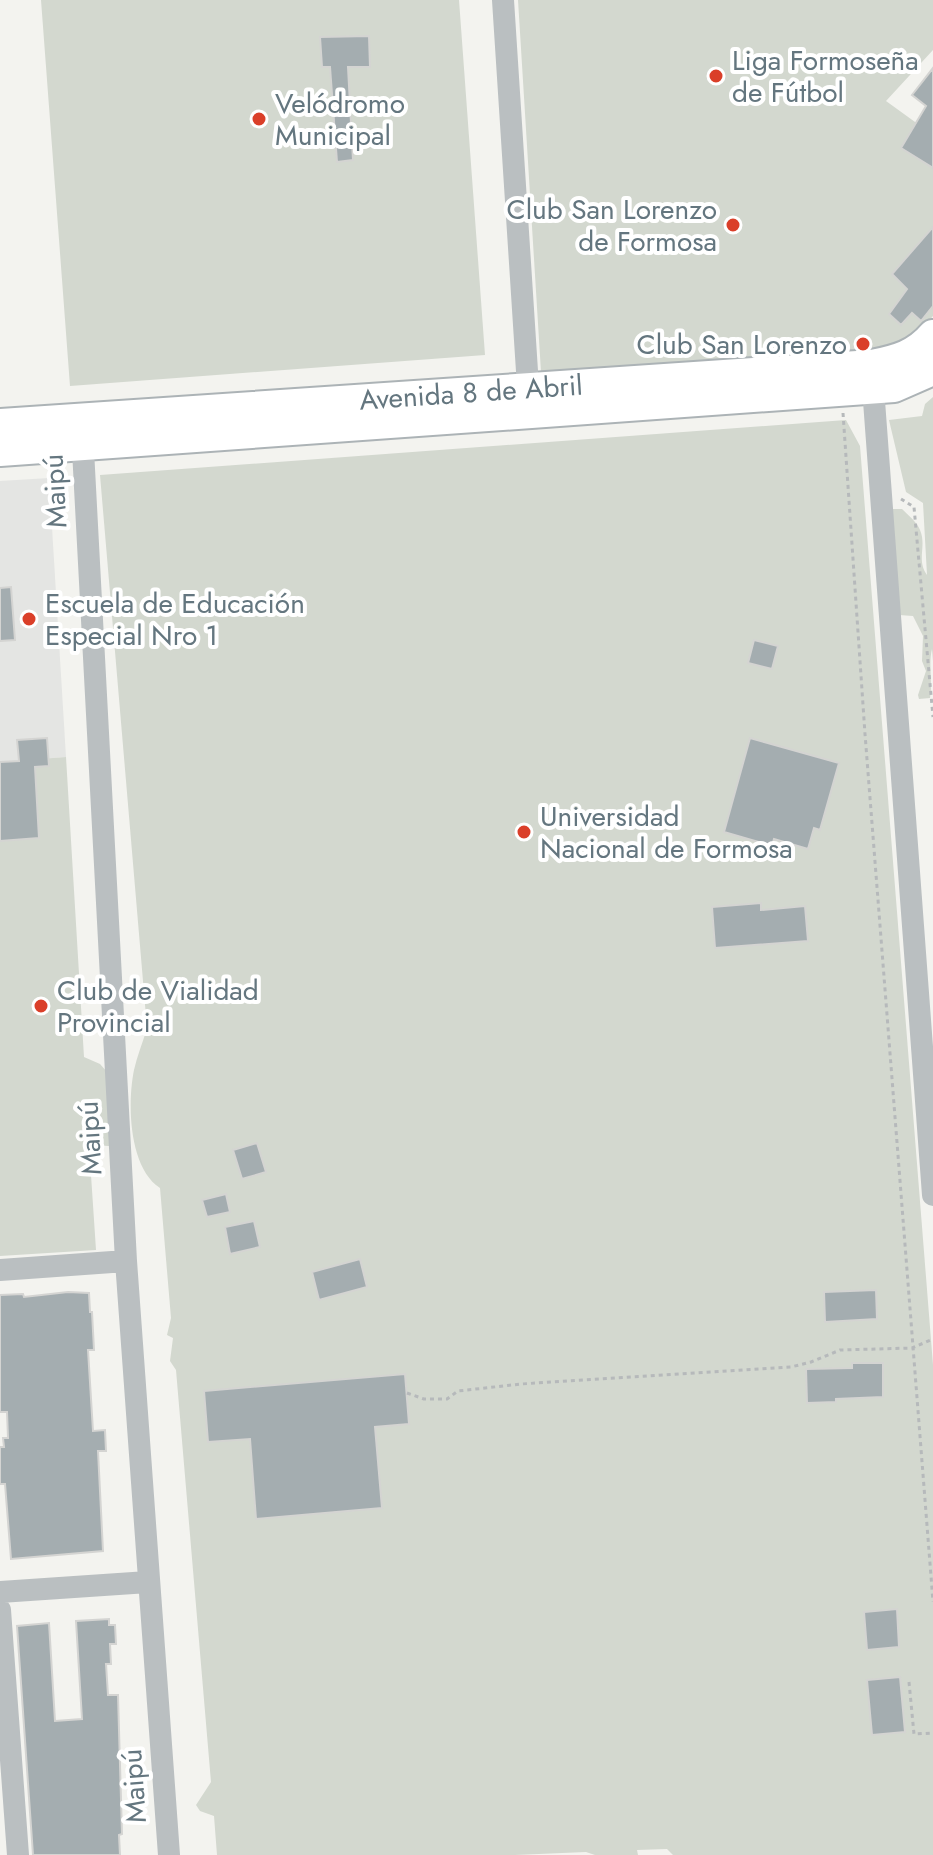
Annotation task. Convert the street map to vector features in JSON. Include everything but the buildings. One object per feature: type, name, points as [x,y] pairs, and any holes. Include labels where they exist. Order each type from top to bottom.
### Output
[{"type":"main road","name":"Avenida 8 de Abril","points":[[529,401],[842,391],[922,348],[933,335]]},
{"type":"main road","name":"Avenida 8 de Abril","points":[[0,451],[82,432],[872,377],[894,387],[933,370]]},
{"type":"main road","name":"Avenida 8 de Abril","points":[[0,424],[82,432]]},
{"type":"street","points":[[503,0],[529,401]]},
{"type":"street","points":[[872,377],[933,1195]]},
{"type":"street","name":"Maipú","points":[[82,432],[126,1261],[169,1855]]},
{"type":"street","points":[[0,1270],[126,1261]]},
{"type":"street","points":[[0,1592],[148,1582]]},
{"type":"street","points":[[0,1610],[18,1855]]},
{"type":"path","points":[[842,391],[933,1602]]},
{"type":"path","points":[[901,499],[914,507],[933,717]]},
{"type":"path","points":[[924,619],[933,618]]},
{"type":"path","points":[[407,1393],[424,1399],[447,1399],[458,1391],[521,1384],[791,1367],[840,1350],[912,1348],[933,1339]]},
{"type":"path","points":[[909,1682],[914,1734],[933,1733]]},
{"type":"shaded area","name":"Velódromo Municipal","points":[[41,0],[459,0],[485,355],[70,386]]},
{"type":"shaded area","name":"Club San Lorenzo de Formosa","points":[[518,0],[933,0],[933,50],[886,101],[933,135],[933,316],[905,348],[541,372]]},
{"type":"shaded area","points":[[933,397],[933,661],[932,649],[930,698],[919,699],[926,671],[922,661],[923,636],[913,616],[899,615],[891,509],[902,509],[919,527],[922,564],[927,575],[923,503],[906,492],[889,420],[922,416],[925,404]]},
{"type":"shaded area","name":"Universidad Nacional de Formosa","points":[[846,420],[860,446],[933,1365],[933,1855],[673,1855],[667,1849],[637,1850],[638,1855],[595,1855],[586,1852],[515,1855],[217,1855],[214,1816],[200,1811],[196,1805],[211,1782],[176,1370],[170,1361],[173,1338],[167,1335],[171,1318],[160,1188],[142,1166],[136,1151],[131,1117],[134,1070],[147,1028],[100,475]]},
{"type":"shaded area","name":"Escuela de Educación Especial Nro 1","points":[[49,478],[66,757],[0,762],[0,481]]},
{"type":"shaded area","name":"Club de Vialidad Provincial","points":[[66,757],[84,1057],[100,1064],[108,1073],[112,1139],[109,1146],[89,1145],[96,1250],[0,1256],[0,762]]},
{"type":"place","name":"Liga Formoseña de Fútbol","points":[[716,76]]},
{"type":"place","name":"Velódromo Municipal","points":[[259,119]]},
{"type":"place","name":"Club San Lorenzo de Formosa","points":[[733,225]]},
{"type":"place","name":"Club San Lorenzo","points":[[863,344]]},
{"type":"place","name":"Escuela de Educación Especial Nro 1","points":[[29,619]]},
{"type":"place","name":"Universidad Nacional de Formosa","points":[[524,832]]},
{"type":"place","name":"Club de Vialidad Provincial","points":[[41,1006]]}]
